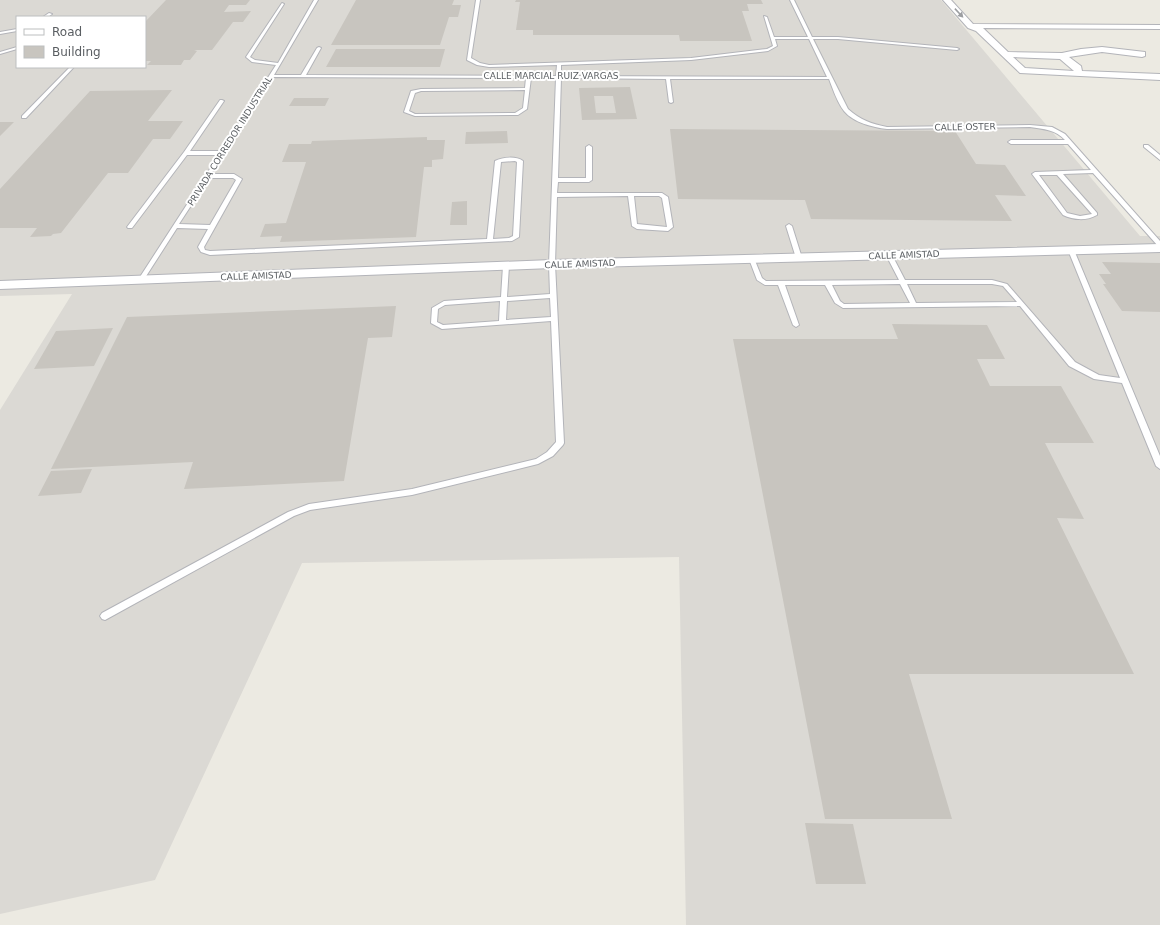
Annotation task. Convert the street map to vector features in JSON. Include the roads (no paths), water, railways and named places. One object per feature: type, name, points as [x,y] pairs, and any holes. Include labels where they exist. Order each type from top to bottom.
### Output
[{"type":"street","points":[[947,0],[1021,70],[1160,77]]},
{"type":"street","points":[[958,0],[977,27]]},
{"type":"street","points":[[977,27],[1160,27]]},
{"type":"street","points":[[1005,54],[1062,56],[1083,51],[1124,51],[1142,54]]},
{"type":"street","points":[[1062,56],[1078,68],[1078,73]]},
{"type":"street","name":"CALLE AMISTAD","points":[[0,285],[552,264],[1160,247]]},
{"type":"lane","name":"PRIVADA CORREDOR INDUSTRIAL","points":[[141,280],[279,64],[316,0]]},
{"type":"lane","points":[[478,0],[469,59],[472,62],[489,66],[715,57],[768,50],[775,46],[774,38],[765,17]]},
{"type":"lane","name":"CALLE OSTER","points":[[792,0],[846,110],[858,120],[866,124],[899,128],[1040,126],[1057,132],[1069,142],[1096,171],[1160,247]]},
{"type":"lane","points":[[279,64],[254,61],[248,57],[282,4]]},
{"type":"lane","points":[[0,33],[16,30]]},
{"type":"lane","points":[[774,38],[838,38],[957,48]]},
{"type":"lane","points":[[0,53],[16,48]]},
{"type":"lane","points":[[303,76],[319,48]]},
{"type":"lane","points":[[105,616],[290,514],[309,507],[412,492],[538,461],[550,454],[560,443],[552,264],[559,64]]},
{"type":"lane","points":[[24,117],[71,68]]},
{"type":"lane","name":"CALLE MARCIAL RUIZ VARGAS","points":[[271,76],[831,78]]},
{"type":"lane","points":[[528,89],[421,90],[413,92],[406,112],[415,115],[516,114],[525,108],[528,89],[529,76]]},
{"type":"lane","points":[[668,77],[671,102]]},
{"type":"lane","points":[[130,227],[186,154],[222,101]]},
{"type":"lane","points":[[1011,142],[1069,142]]},
{"type":"lane","points":[[1146,146],[1160,158]]},
{"type":"lane","points":[[555,180],[589,180],[589,147]]},
{"type":"lane","points":[[186,154],[222,154]]},
{"type":"lane","points":[[207,176],[234,176],[239,179],[211,227],[201,248],[203,251],[210,253],[490,241],[510,240],[516,237],[520,161],[516,159],[498,161],[490,241]]},
{"type":"lane","points":[[1058,172],[1094,216],[1067,216],[1035,175],[1038,173],[1058,172],[1096,171]]},
{"type":"lane","points":[[554,195],[660,194],[665,197],[670,227],[668,229],[637,227],[634,225],[631,195]]},
{"type":"lane","points":[[176,226],[211,227]]},
{"type":"lane","points":[[789,226],[799,258]]},
{"type":"lane","points":[[1071,250],[1160,466]]},
{"type":"lane","points":[[889,255],[914,305]]},
{"type":"lane","points":[[752,259],[762,282],[765,283],[999,283],[1010,289],[1072,364],[1097,377],[1124,381]]},
{"type":"lane","points":[[502,323],[506,266]]},
{"type":"lane","points":[[827,282],[837,302],[843,306],[1022,304]]},
{"type":"lane","points":[[782,283],[796,325]]},
{"type":"lane","points":[[554,296],[444,303],[435,308],[434,323],[442,327],[555,319]]}]
